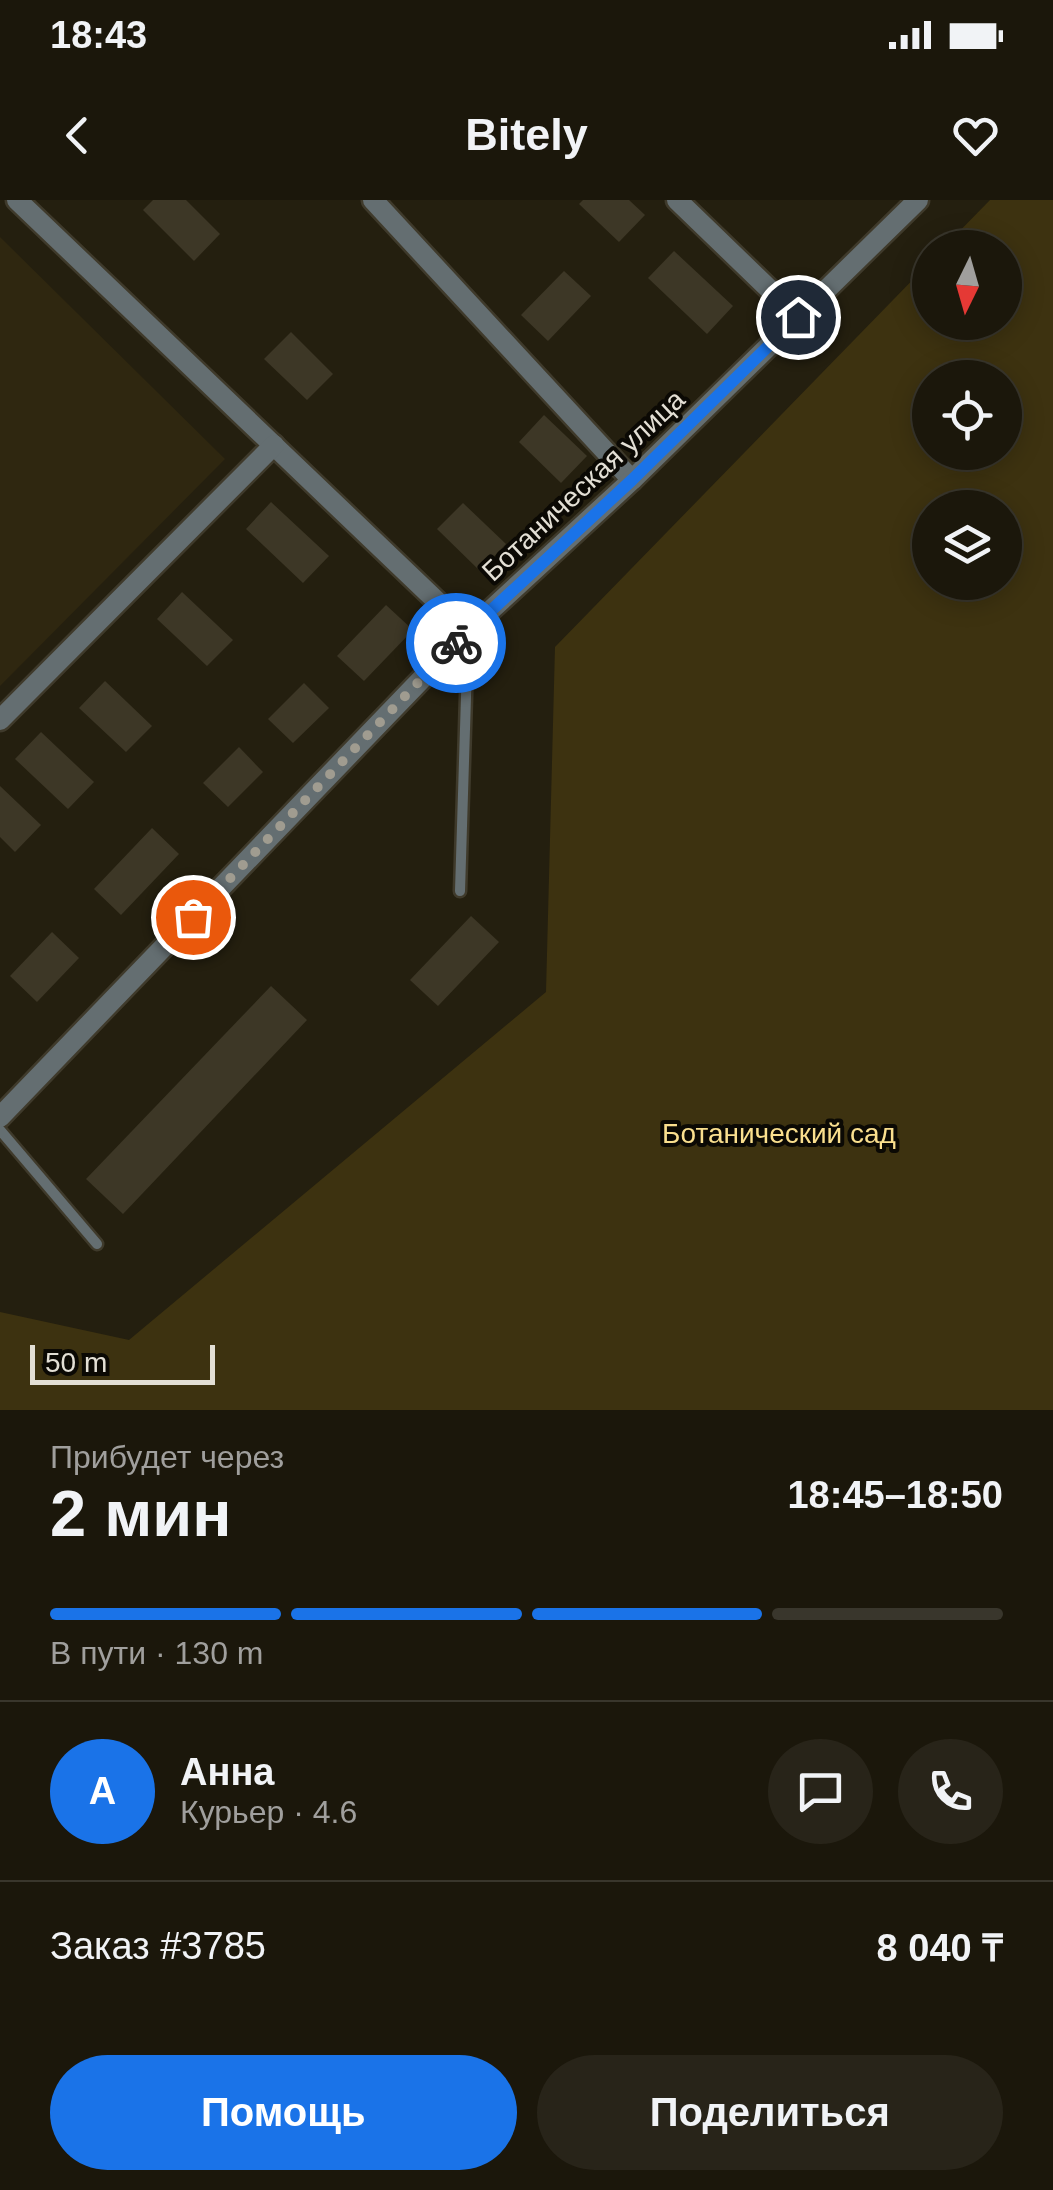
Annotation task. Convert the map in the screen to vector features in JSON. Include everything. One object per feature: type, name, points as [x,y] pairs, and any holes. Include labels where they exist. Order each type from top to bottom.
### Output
[{"type":"street","points":[[17,200],[468,631]]},
{"type":"street","points":[[373,200],[632,480]]},
{"type":"street","points":[[676,200],[798,317]]},
{"type":"street","name":"Ботаническая улица","points":[[0,1117],[468,631],[632,480],[918,200]]},
{"type":"street","points":[[0,720],[274,444]]},
{"type":"lane","points":[[460,891],[468,631]]},
{"type":"lane","points":[[0,1130],[97,1244]]},
{"type":"shaded area","points":[[0,237],[225,459],[0,686]]},
{"type":"green space","name":"Ботанический сад","points":[[990,200],[1053,200],[1053,1410],[0,1410],[0,1312],[129,1340],[546,992],[555,647],[912,280],[912,340],[1022,340],[1022,230],[961,230]]},
{"type":"building","points":[[153,200],[186,200],[220,234],[194,261],[143,210]]},
{"type":"building","points":[[583,200],[629,200],[645,215],[619,242],[579,204]]},
{"type":"building","points":[[674,251],[733,306],[707,334],[648,278]]},
{"type":"building","points":[[564,271],[591,296],[548,341],[521,315]]},
{"type":"building","points":[[291,332],[333,374],[307,400],[264,359]]},
{"type":"building","points":[[544,415],[587,456],[561,483],[519,442]]},
{"type":"building","points":[[271,502],[329,556],[303,583],[246,529]]},
{"type":"building","points":[[463,503],[506,544],[480,571],[437,529]]},
{"type":"building","points":[[182,592],[233,640],[207,666],[157,619]]},
{"type":"building","points":[[386,605],[413,630],[364,681],[337,656]]},
{"type":"building","points":[[105,681],[152,726],[126,752],[79,708]]},
{"type":"building","points":[[304,683],[329,708],[293,743],[268,719]]},
{"type":"building","points":[[41,732],[94,782],[68,809],[15,759]]},
{"type":"building","points":[[239,747],[263,772],[228,807],[203,783]]},
{"type":"building","points":[[0,786],[41,825],[15,852],[0,837]]},
{"type":"building","points":[[152,828],[179,854],[121,915],[94,889]]},
{"type":"building","points":[[471,916],[499,942],[438,1006],[410,980]]},
{"type":"building","points":[[52,932],[79,958],[37,1002],[10,976]]},
{"type":"building","points":[[271,986],[307,1020],[123,1214],[86,1179]]},
{"type":"way so far","points":[[193,917],[456,643]]},
{"type":"route","points":[[456,643],[632,480],[798,317]]}]
